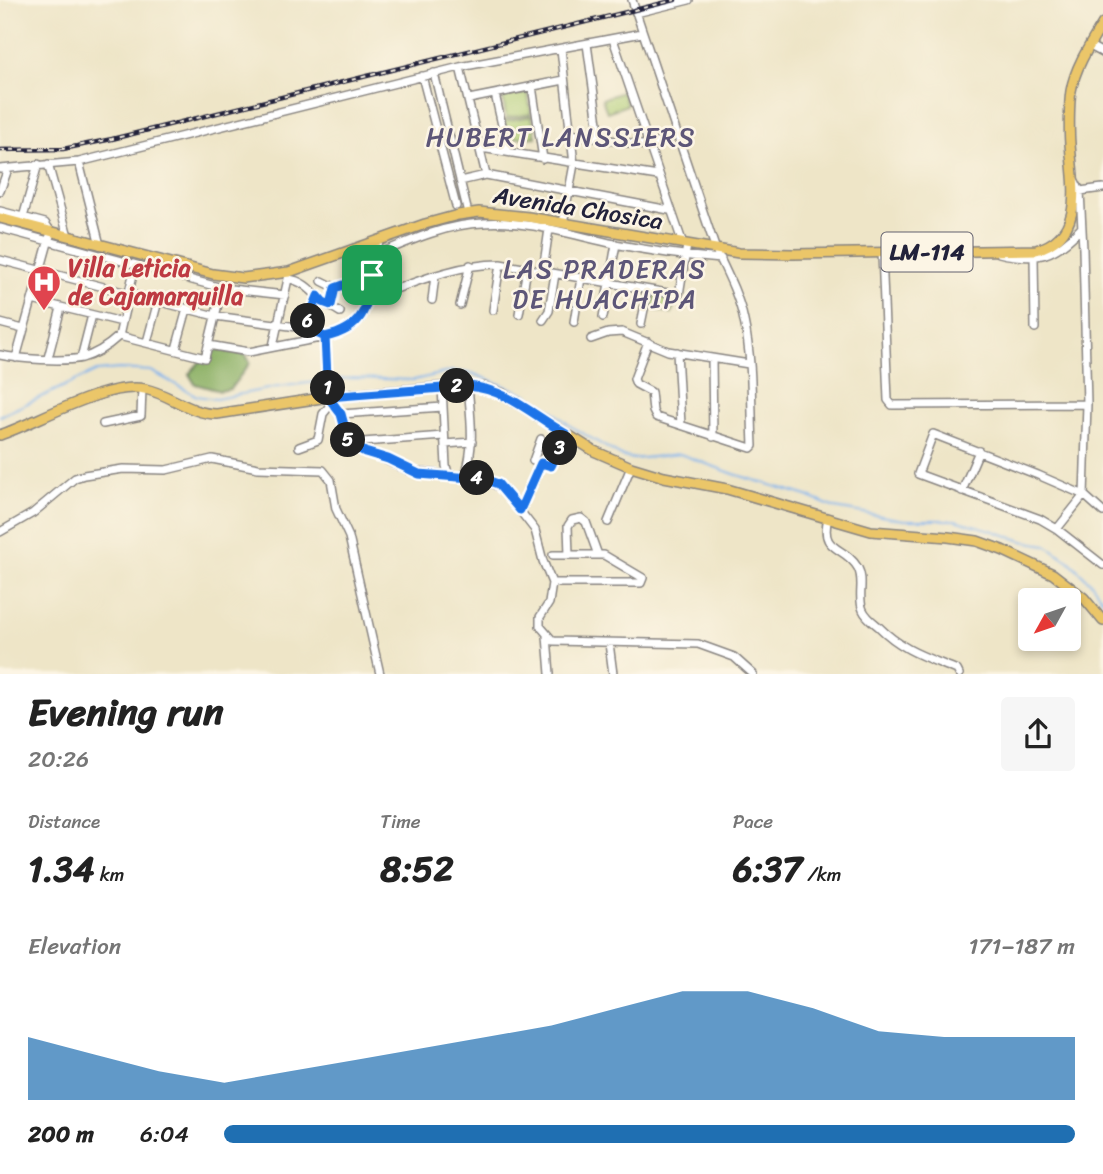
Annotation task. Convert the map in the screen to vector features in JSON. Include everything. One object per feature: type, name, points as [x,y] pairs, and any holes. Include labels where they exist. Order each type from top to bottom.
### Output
[{"type":"main road","name":"LM-114","points":[[1074,179],[1070,142],[1071,90],[1103,23]]},
{"type":"main road","name":"Avenida Chosica","points":[[0,218],[22,220],[50,237],[68,236],[213,275],[243,278],[289,272],[425,224],[468,213],[494,212],[721,253],[1036,250],[1047,247],[1068,225],[1073,208],[1074,179]]},
{"type":"main road","points":[[0,435],[118,390],[142,388],[209,414],[442,387],[483,387],[503,394],[594,451],[631,467],[664,477],[727,489],[871,531],[977,541],[1002,550],[1053,573],[1084,598],[1103,621]]},
{"type":"street","points":[[632,0],[744,321],[753,446],[748,448],[656,417],[651,392],[636,384],[634,379],[648,342]]},
{"type":"street","points":[[636,13],[689,0]]},
{"type":"street","points":[[0,191],[4,169],[79,162],[460,66],[642,33]]},
{"type":"street","points":[[369,299],[470,265],[500,264],[679,295],[686,256],[685,245],[669,210],[613,39]]},
{"type":"street","points":[[587,44],[600,138]]},
{"type":"street","points":[[1090,46],[1103,53]]},
{"type":"street","points":[[561,49],[574,164],[564,223]]},
{"type":"street","points":[[460,66],[486,175]]},
{"type":"street","points":[[434,73],[468,213]]},
{"type":"street","points":[[422,76],[456,206]]},
{"type":"street","points":[[469,99],[564,80]]},
{"type":"street","points":[[533,86],[543,159]]},
{"type":"street","points":[[495,94],[508,152]]},
{"type":"street","points":[[571,134],[648,146],[677,135]]},
{"type":"street","points":[[481,148],[658,176]]},
{"type":"street","points":[[79,162],[100,245]]},
{"type":"street","points":[[0,211],[22,220],[38,164]]},
{"type":"street","points":[[48,164],[68,236]]},
{"type":"street","points":[[460,181],[486,175],[669,210]]},
{"type":"street","points":[[1057,529],[1084,495],[1087,404],[1083,249],[1080,191],[1074,179]]},
{"type":"street","points":[[1080,191],[1103,188]]},
{"type":"street","points":[[376,255],[427,235],[466,224],[496,222],[549,229],[686,256],[721,253]]},
{"type":"street","points":[[0,228],[50,237],[135,266],[222,288],[285,295]]},
{"type":"street","points":[[988,251],[1014,257],[1046,256],[1070,240],[1081,228]]},
{"type":"street","points":[[543,271],[549,229]]},
{"type":"street","points":[[16,358],[50,237]]},
{"type":"street","points":[[1070,240],[1083,249]]},
{"type":"street","points":[[208,345],[241,352],[325,337],[350,328],[360,319],[369,299],[379,241]]},
{"type":"street","points":[[603,317],[616,244]]},
{"type":"street","points":[[882,253],[888,400],[892,405],[1087,404]]},
{"type":"street","points":[[1034,257],[1035,328]]},
{"type":"street","points":[[0,260],[215,316],[305,328],[325,337]]},
{"type":"street","points":[[493,310],[500,264]]},
{"type":"street","points":[[460,305],[470,265]]},
{"type":"street","points":[[0,355],[16,358],[81,358],[106,348],[119,336],[135,266]]},
{"type":"street","points":[[519,314],[527,269]]},
{"type":"street","points":[[543,320],[549,311],[555,274]]},
{"type":"street","points":[[322,281],[335,288],[372,275]]},
{"type":"street","points":[[432,300],[435,276]]},
{"type":"street","points":[[575,322],[581,278]]},
{"type":"street","points":[[273,346],[288,279],[297,280],[323,302],[340,312]]},
{"type":"street","points":[[119,336],[205,358],[222,288]]},
{"type":"street","points":[[331,305],[335,288]]},
{"type":"street","points":[[641,324],[648,290]]},
{"type":"street","points":[[305,328],[318,296]]},
{"type":"street","points":[[32,300],[122,322]]},
{"type":"street","points":[[147,342],[158,301]]},
{"type":"street","points":[[48,358],[61,308]]},
{"type":"street","points":[[176,349],[187,309]]},
{"type":"street","points":[[81,358],[92,315]]},
{"type":"street","points":[[0,323],[23,329]]},
{"type":"street","points":[[591,339],[608,333],[622,332],[677,352],[749,364]]},
{"type":"street","points":[[299,447],[318,440],[323,414],[330,400],[325,337]]},
{"type":"street","points":[[677,352],[681,425]]},
{"type":"street","points":[[712,358],[713,437]]},
{"type":"street","points":[[464,477],[471,456],[472,442],[468,386]]},
{"type":"street","points":[[442,387],[446,467],[449,476]]},
{"type":"street","points":[[103,424],[141,416],[142,388]]},
{"type":"street","points":[[330,400],[341,414],[349,443],[410,471],[484,479],[498,484],[535,530],[552,583],[549,603],[540,617],[540,626],[553,640],[698,644],[734,657],[753,674]]},
{"type":"street","points":[[341,414],[443,408]]},
{"type":"street","points":[[541,439],[533,461],[551,466],[566,434]]},
{"type":"street","points":[[1102,563],[1040,519],[918,474],[933,434],[1084,495],[1103,512]]},
{"type":"street","points":[[349,443],[444,440],[472,442]]},
{"type":"street","points":[[962,491],[979,451]]},
{"type":"street","points":[[0,532],[33,513],[75,478],[84,475],[123,469],[166,470],[212,459],[258,468],[323,470],[331,480],[336,509],[349,537],[380,674]]},
{"type":"street","points":[[520,510],[541,463]]},
{"type":"street","points":[[608,522],[631,467]]},
{"type":"street","points":[[569,555],[568,526],[572,520],[581,518],[586,522],[598,555]]},
{"type":"street","points":[[828,518],[824,532],[830,544],[858,568],[862,606],[867,617],[899,645],[957,670],[959,674]]},
{"type":"street","points":[[552,583],[643,581],[641,576],[604,555],[553,555]]},
{"type":"street","points":[[547,636],[550,674]]},
{"type":"street","points":[[609,643],[613,674]]},
{"type":"green space","points":[[622,92],[627,105],[607,112],[602,99]]},
{"type":"green space","points":[[528,93],[531,114],[506,118],[503,97]]},
{"type":"green space","points":[[532,116],[536,137],[508,138],[504,121]]},
{"type":"green space","points":[[649,291],[676,296],[672,313],[646,308]]},
{"type":"green space","points":[[211,349],[246,355],[250,363],[230,389],[220,391],[195,384],[189,374]]},
{"type":"waterway","points":[[0,416],[97,371],[151,371],[197,396],[216,399],[323,381]]},
{"type":"waterway","points":[[329,380],[414,380],[453,371],[474,374],[526,394],[569,425],[621,456],[634,459],[680,454],[807,496],[835,508],[904,520],[955,520],[1022,541],[1046,545],[1069,561],[1092,584],[1103,600]]},
{"type":"railway","points":[[0,150],[63,149],[112,139],[675,0]]},
{"type":"place","name":"Villa Leticia de Cajamarquilla","points":[[44,312]]},
{"type":"district","name":"HUBERT LANSSIERS","points":[[561,137]]},
{"type":"district","name":"LAS PRADERAS DE HUACHIPA","points":[[605,284]]},
{"type":"route","points":[[372,275],[335,288],[331,305],[318,296],[305,328],[325,337],[327,380],[328,397],[341,414],[349,443],[419,474],[484,479],[498,484],[520,510],[541,463],[551,466],[566,434],[503,394],[483,387],[468,386],[328,397],[325,337],[350,328],[360,319],[369,299],[372,275]]}]
